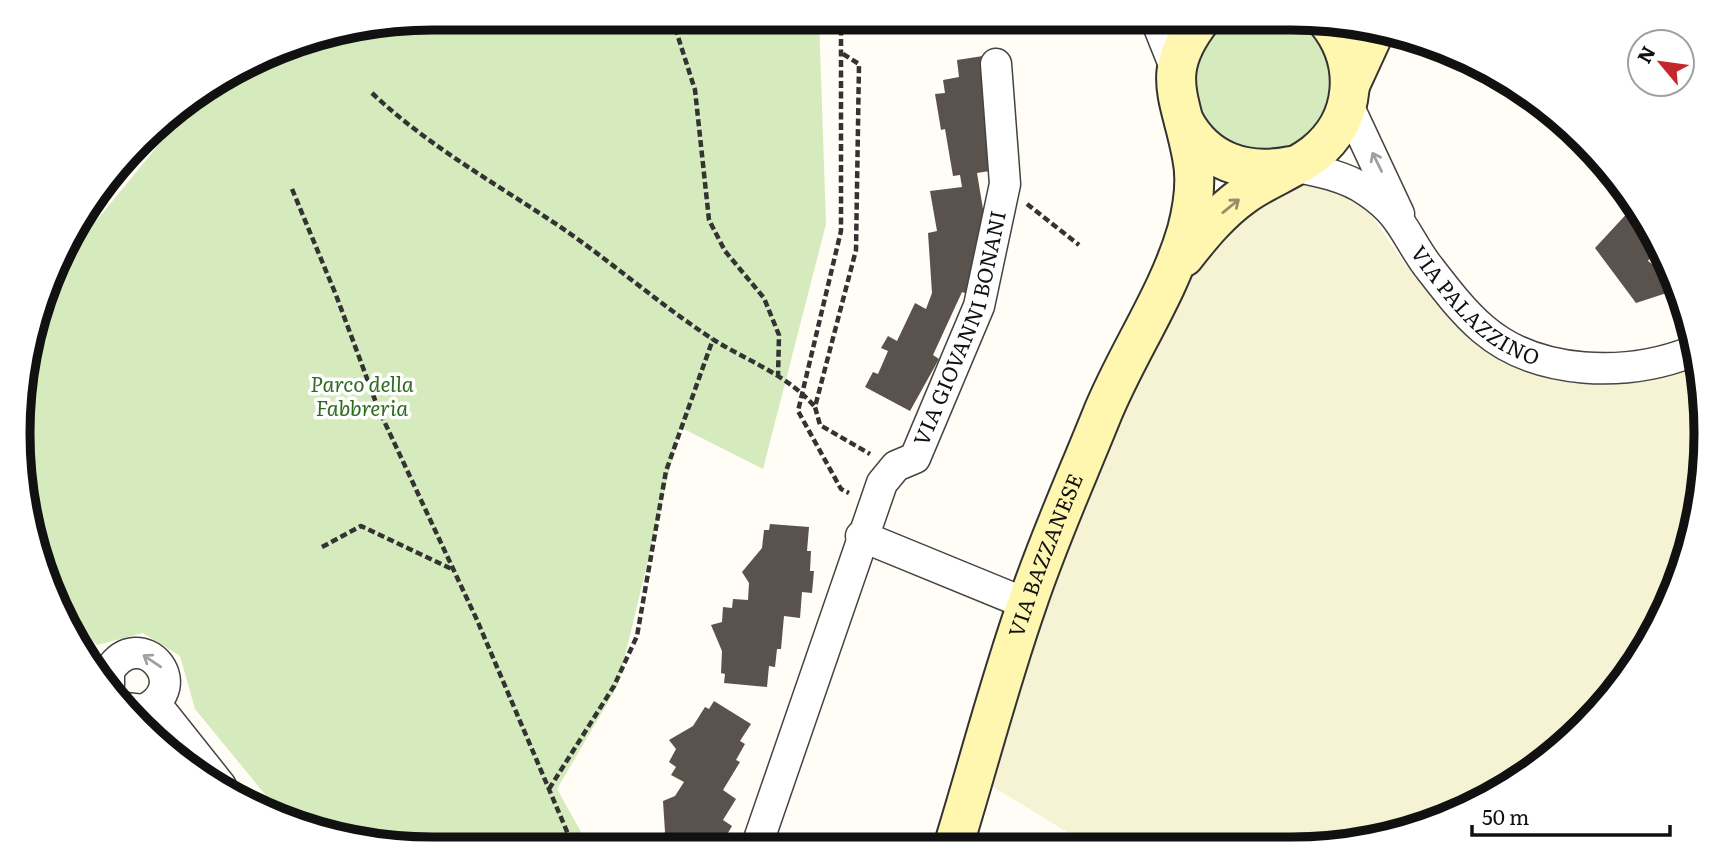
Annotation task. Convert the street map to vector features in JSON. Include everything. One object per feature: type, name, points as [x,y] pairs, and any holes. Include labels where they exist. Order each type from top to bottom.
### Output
[{"type":"main road","name":"VIA BAZZANESE","points":[[956,837],[1027,604],[1108,400],[1170,275],[1186,231],[1194,196],[1193,159],[1175,89],[1177,63],[1186,38],[1192,30]]},
{"type":"main road","points":[[1334,32],[1345,48],[1350,94]]},
{"type":"main road","name":"VIA BAZZANESE","points":[[1170,275],[1217,218],[1245,195],[1311,156],[1328,142],[1340,125],[1372,39]]},
{"type":"main road","name":"VIA BAZZANESE","points":[[1181,116],[1202,147],[1218,159],[1254,170],[1292,166]]},
{"type":"street","points":[[1164,30],[1177,63]]},
{"type":"street","name":"VIA GIOVANNI BONANI","points":[[759,837],[792,748],[861,536],[882,483],[896,466],[915,458],[979,306],[1004,190],[996,64]]},
{"type":"street","points":[[1350,94],[1402,221]]},
{"type":"street","name":"VIA PALAZZINO","points":[[1292,166],[1332,174],[1367,191],[1402,221],[1425,263],[1464,310],[1486,331],[1555,365],[1620,369],[1686,354]]},
{"type":"street","points":[[861,536],[1027,604]]},
{"type":"street","points":[[110,674],[126,654],[138,653],[151,657],[160,665],[165,681],[161,696],[155,703],[139,710]]},
{"type":"street","points":[[155,703],[205,766]]},
{"type":"path","points":[[676,30],[695,90],[709,220],[725,251],[764,298],[779,335],[778,377]]},
{"type":"path","points":[[842,30],[841,231],[798,411],[841,489],[874,505]]},
{"type":"path","points":[[815,407],[856,250],[859,64],[843,54]]},
{"type":"path","points":[[372,93],[409,126],[495,187],[559,226],[713,339],[802,391],[815,407],[820,425],[896,466]]},
{"type":"path","points":[[292,189],[337,295],[378,408],[454,570],[569,837]]},
{"type":"path","points":[[1004,190],[1024,201],[1079,244]]},
{"type":"path","points":[[549,790],[614,686],[637,636],[666,471],[713,339]]},
{"type":"path","points":[[322,547],[361,526],[454,570]]},
{"type":"shaded area","points":[[1293,177],[1353,188],[1402,260],[1471,337],[1578,382],[1688,363],[1693,407],[1693,460],[1691,486],[1680,538],[1664,588],[1653,612],[1626,658],[1594,700],[1536,754],[1469,796],[1420,816],[1343,834],[1290,837],[1076,837],[967,771],[1164,294],[1230,212]]},
{"type":"green space","name":"Parco della Fabbreria","points":[[819,30],[826,224],[763,469],[680,427],[618,685],[557,789],[584,837],[434,837],[381,834],[329,823],[279,807],[273,804],[195,709],[180,656],[143,633],[97,645],[79,626],[60,588],[44,538],[33,486],[30,434],[33,381],[44,329],[60,279],[77,244],[178,121],[209,98],[255,71],[304,51],[355,38],[407,31]]},
{"type":"green space","points":[[1207,31],[1319,31],[1340,69],[1315,140],[1267,159],[1218,143],[1190,100],[1194,52]]},
{"type":"building","points":[[983,56],[999,153],[996,170],[977,173],[985,221],[973,296],[962,292],[933,355],[939,359],[910,411],[865,387],[873,372],[878,374],[888,351],[881,348],[888,336],[897,341],[915,303],[926,309],[932,293],[928,233],[937,231],[930,191],[962,187],[960,175],[953,176],[945,129],[941,130],[935,94],[945,93],[943,80],[959,77],[957,60]]},
{"type":"building","points":[[1628,212],[1653,255],[1648,261],[1660,270],[1669,292],[1636,303],[1595,248]]},
{"type":"building","points":[[770,524],[809,527],[807,551],[811,551],[810,571],[814,571],[812,593],[802,592],[800,618],[784,616],[781,649],[777,649],[775,667],[769,666],[767,687],[724,683],[725,674],[721,673],[722,651],[711,625],[722,622],[723,607],[732,608],[733,599],[748,600],[749,583],[742,572],[762,548],[764,530],[769,530]]},
{"type":"building","points":[[714,701],[751,724],[740,741],[745,744],[736,760],[740,762],[723,790],[736,799],[723,820],[732,826],[726,837],[662,837],[665,832],[663,801],[675,796],[684,782],[671,775],[676,767],[669,762],[676,749],[669,740],[693,726],[705,707],[709,709]]}]
